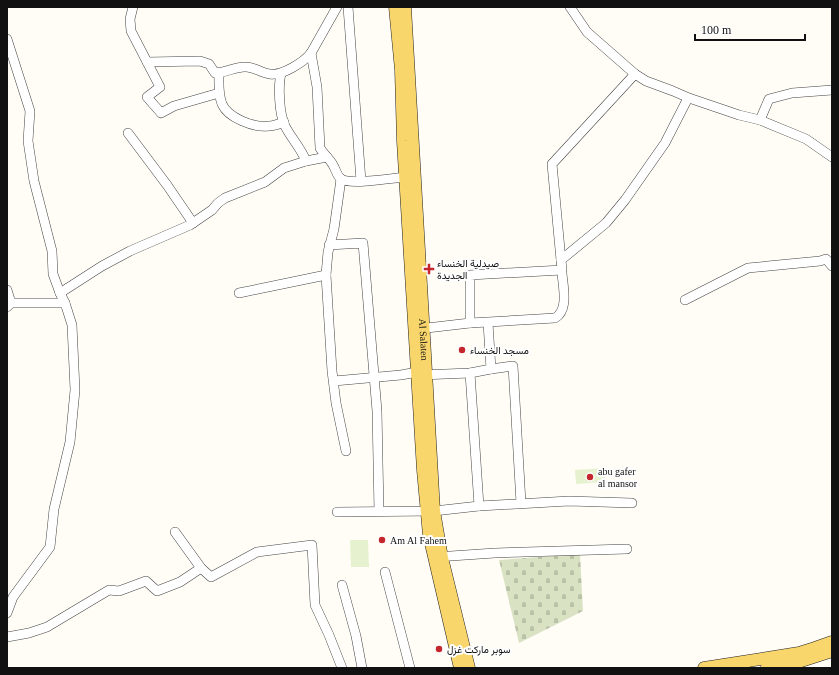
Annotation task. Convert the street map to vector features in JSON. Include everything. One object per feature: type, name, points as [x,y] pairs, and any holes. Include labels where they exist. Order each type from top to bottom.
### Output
[{"type":"main road","name":"Al Salaten","points":[[395,7],[401,70],[403,141],[420,329]]},
{"type":"main road","name":"Al Salaten","points":[[406,7],[421,374],[430,510],[429,535],[470,668]]},
{"type":"main road","name":"Al Salaten","points":[[437,557],[460,668]]},
{"type":"main road","points":[[704,668],[799,653],[832,642]]},
{"type":"main road","points":[[758,668],[801,661],[832,651]]},
{"type":"street","points":[[133,7],[130,19],[131,31],[160,87],[147,97],[161,113],[174,106],[219,93]]},
{"type":"street","points":[[146,62],[200,60],[209,64],[215,73],[247,66],[270,74],[281,73],[288,70],[311,53],[337,7]]},
{"type":"street","points":[[348,7],[361,181]]},
{"type":"street","points":[[570,7],[587,32],[635,74],[646,81],[674,90],[688,98],[739,115],[760,120],[806,139],[832,157]]},
{"type":"street","points":[[7,39],[30,111],[28,142],[34,181],[52,251],[53,274],[72,325],[75,390],[70,442],[54,509],[50,547],[13,597],[7,613]]},
{"type":"street","points":[[311,53],[317,87],[319,143],[323,153],[341,179],[334,229],[329,245],[326,275],[331,357],[336,403],[346,451]]},
{"type":"street","points":[[219,73],[219,93],[222,105],[234,118],[260,126],[268,126],[284,122]]},
{"type":"street","points":[[281,73],[279,86],[284,122],[290,135],[302,151],[306,161]]},
{"type":"street","points":[[470,323],[470,275],[562,270],[552,164],[635,74]]},
{"type":"street","points":[[760,120],[769,99],[792,93],[832,90]]},
{"type":"street","points":[[561,260],[606,223],[625,200],[665,143],[688,98]]},
{"type":"street","points":[[128,133],[193,223]]},
{"type":"street","points":[[60,293],[102,266],[130,251],[193,223],[212,210],[225,198],[265,182],[284,168],[306,161],[327,157]]},
{"type":"street","points":[[341,179],[361,181],[406,177]]},
{"type":"street","points":[[329,245],[363,244],[377,411],[380,511]]},
{"type":"street","points":[[685,300],[748,268],[813,262],[826,259],[832,266]]},
{"type":"street","points":[[420,329],[470,323],[552,319],[558,317],[564,307],[562,273]]},
{"type":"street","points":[[239,293],[326,275]]},
{"type":"street","points":[[7,290],[9,305],[65,303]]},
{"type":"street","points":[[488,323],[492,369]]},
{"type":"street","points":[[334,381],[421,374],[470,373],[513,366],[521,503]]},
{"type":"street","points":[[470,373],[479,506]]},
{"type":"street","points":[[337,512],[430,510],[569,501],[632,503]]},
{"type":"street","points":[[174,532],[201,568],[211,577],[257,552],[312,545],[315,605],[342,668]]},
{"type":"street","points":[[437,557],[495,553],[628,549]]},
{"type":"street","points":[[7,637],[29,633],[47,627],[109,590],[119,591],[146,581],[157,591],[180,582],[201,568]]},
{"type":"street","points":[[385,572],[410,668]]},
{"type":"street","points":[[342,585],[356,636],[362,668]]},
{"type":"green space","points":[[604,468],[605,482],[576,484],[575,470]]},
{"type":"green space","points":[[350,540],[368,540],[369,567],[351,567]]},
{"type":"green space","points":[[580,554],[583,611],[519,643],[499,560]]},
{"type":"place","name":"صيدلية الخنساء الجديدة","points":[[429,269]]},
{"type":"place","name":"مسجد الخنساء","points":[[462,350]]},
{"type":"place","name":"abu gafer al mansor","points":[[590,477]]},
{"type":"place","name":"Am Al Fahem","points":[[382,540]]},
{"type":"place","name":"سوبر ماركت غزل","points":[[439,649]]}]
